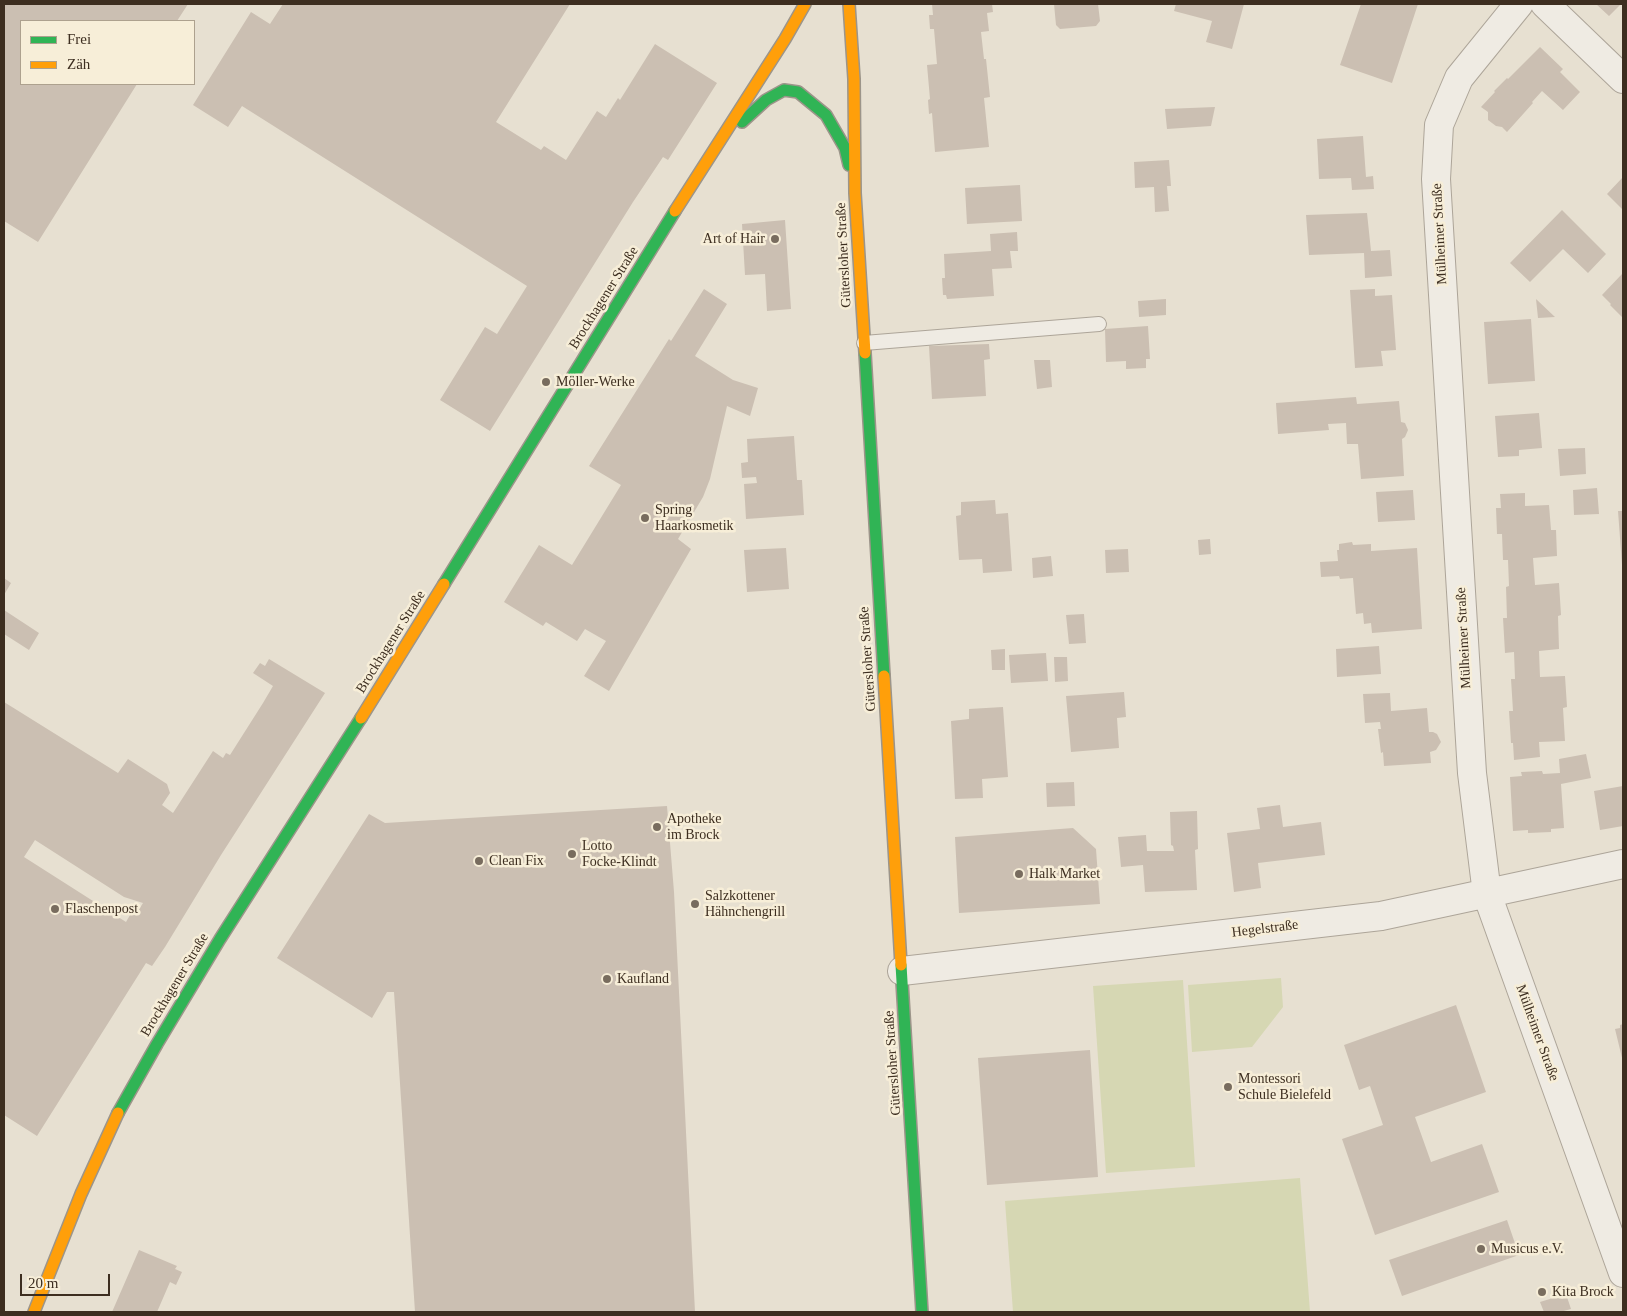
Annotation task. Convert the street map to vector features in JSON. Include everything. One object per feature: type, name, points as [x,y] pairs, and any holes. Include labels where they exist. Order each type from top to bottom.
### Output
[{"type":"street","name":"Brockhagener Straße","points":[[34,1312],[81,1194],[114,1120],[157,1044],[220,939],[368,708],[805,4]]},
{"type":"street","name":"Gütersloher Straße","points":[[849,4],[854,79],[855,193],[922,1312]]},
{"type":"street","name":"Mülheimer Straße","points":[[1519,4],[1459,78],[1439,125],[1436,179],[1472,773],[1486,894],[1623,1274]]},
{"type":"street","points":[[1545,4],[1623,79]]},
{"type":"street","points":[[714,148],[766,100],[784,90],[798,92],[826,115],[845,148],[855,193]]},
{"type":"street","name":"Hegelstraße","points":[[902,971],[1381,916],[1623,864]]},
{"type":"lane","points":[[864,343],[1098,324]]},
{"type":"green space","points":[[1281,978],[1283,1007],[1252,1047],[1192,1052],[1188,985]]},
{"type":"green space","points":[[1183,980],[1195,1167],[1106,1173],[1093,986]]},
{"type":"green space","points":[[1300,1178],[1310,1312],[1013,1312],[1005,1201]]},
{"type":"building","points":[[4,4],[188,4],[178,20],[20,20],[20,85],[136,85],[38,242],[4,221]]},
{"type":"building","points":[[283,4],[570,4],[496,122],[541,150],[544,146],[566,160],[597,111],[606,117],[618,98],[620,100],[655,44],[717,83],[668,160],[663,157],[633,202],[490,431],[440,400],[485,327],[497,334],[527,286],[242,106],[228,127],[193,105],[251,12],[270,24]]},
{"type":"building","points":[[932,4],[992,4],[993,12],[987,13],[989,31],[981,32],[990,97],[984,98],[989,147],[935,152],[932,113],[929,114],[928,100],[930,99],[927,65],[937,64],[934,29],[930,29],[929,15],[933,15]]},
{"type":"building","points":[[1054,4],[1098,4],[1100,21],[1096,26],[1060,29],[1056,25]]},
{"type":"building","points":[[1176,4],[1244,4],[1232,49],[1206,42],[1212,21],[1174,11]]},
{"type":"building","points":[[1361,4],[1418,4],[1392,83],[1340,65]]},
{"type":"building","points":[[1596,4],[1621,4],[1609,16]]},
{"type":"building","points":[[1540,47],[1563,69],[1560,72],[1580,92],[1563,110],[1542,91],[1507,132],[1502,127],[1496,126],[1488,120],[1488,112],[1481,107],[1494,91]]},
{"type":"building","points":[[1215,107],[1211,126],[1167,129],[1165,109]]},
{"type":"building","points":[[1363,136],[1366,177],[1373,176],[1374,189],[1352,190],[1351,178],[1319,179],[1317,139]]},
{"type":"building","points":[[1169,160],[1171,186],[1167,186],[1169,211],[1155,212],[1154,187],[1135,188],[1134,162]]},
{"type":"building","points":[[1623,177],[1623,210],[1607,194]]},
{"type":"building","points":[[1020,185],[1022,221],[967,224],[965,188]]},
{"type":"building","points":[[1562,210],[1606,254],[1588,273],[1563,249],[1530,282],[1510,263]]},
{"type":"building","points":[[1367,213],[1371,251],[1390,250],[1392,276],[1365,278],[1364,253],[1309,255],[1306,215]]},
{"type":"building","points":[[785,220],[791,309],[767,311],[765,274],[745,275],[742,224]]},
{"type":"building","points":[[1017,232],[1018,251],[1010,251],[1012,268],[992,269],[994,296],[947,299],[946,295],[943,295],[942,278],[945,278],[944,254],[991,251],[990,234]]},
{"type":"building","points":[[1623,275],[1623,318],[1602,295]]},
{"type":"building","name":"Spring Haarkosmetik","points":[[704,289],[727,304],[695,356],[733,380],[758,388],[750,416],[727,406],[710,479],[703,497],[678,539],[691,549],[609,691],[584,676],[606,641],[585,629],[577,641],[546,622],[543,626],[504,602],[539,545],[572,565],[621,485],[589,466],[669,339],[671,341]]},
{"type":"building","points":[[1375,289],[1375,296],[1392,295],[1396,350],[1381,351],[1383,366],[1355,368],[1350,290]]},
{"type":"building","points":[[1166,299],[1166,315],[1139,317],[1138,301]]},
{"type":"building","points":[[1536,299],[1555,317],[1538,318]]},
{"type":"building","points":[[1531,319],[1535,381],[1488,384],[1484,322]]},
{"type":"building","points":[[1148,326],[1150,359],[1146,359],[1146,368],[1126,369],[1126,361],[1106,362],[1105,329]]},
{"type":"building","points":[[989,344],[990,359],[984,360],[986,396],[932,399],[929,346]]},
{"type":"building","points":[[1034,360],[1050,360],[1052,387],[1037,389]]},
{"type":"building","points":[[1356,397],[1357,404],[1399,401],[1401,422],[1405,423],[1408,430],[1402,439],[1404,476],[1361,479],[1358,444],[1347,444],[1346,423],[1328,424],[1329,430],[1278,434],[1276,403]]},
{"type":"building","points":[[1539,413],[1542,448],[1519,450],[1519,456],[1498,457],[1495,416]]},
{"type":"building","points":[[794,436],[797,480],[802,480],[804,515],[746,519],[744,484],[757,483],[756,477],[742,478],[741,463],[748,462],[747,439]]},
{"type":"building","points":[[1585,448],[1586,474],[1560,476],[1558,449]]},
{"type":"building","points":[[1597,488],[1599,514],[1574,515],[1573,490]]},
{"type":"building","points":[[1413,490],[1415,520],[1378,522],[1376,492]]},
{"type":"building","points":[[1525,493],[1525,506],[1549,505],[1551,530],[1556,530],[1557,556],[1533,558],[1535,585],[1559,583],[1561,615],[1558,616],[1559,649],[1539,651],[1540,677],[1565,676],[1567,707],[1563,708],[1565,741],[1539,742],[1540,757],[1514,760],[1509,711],[1513,711],[1511,679],[1515,679],[1514,652],[1505,653],[1503,618],[1507,618],[1506,587],[1509,586],[1508,560],[1503,560],[1502,534],[1497,534],[1496,508],[1501,508],[1500,494]]},
{"type":"building","points":[[995,500],[996,514],[1008,513],[1012,571],[983,573],[982,559],[959,560],[956,516],[961,515],[961,502]]},
{"type":"building","points":[[1618,511],[1623,511],[1623,565],[1622,565]]},
{"type":"building","points":[[1210,539],[1211,554],[1199,555],[1198,540]]},
{"type":"building","points":[[1352,542],[1353,545],[1371,544],[1371,551],[1417,548],[1422,629],[1372,633],[1371,623],[1364,624],[1363,613],[1356,614],[1353,578],[1340,579],[1339,576],[1321,577],[1320,562],[1338,561],[1337,550],[1339,550],[1339,544]]},
{"type":"building","points":[[786,548],[789,589],[747,592],[744,550]]},
{"type":"building","points":[[1128,549],[1129,572],[1106,573],[1105,550]]},
{"type":"building","points":[[1051,556],[1053,576],[1033,578],[1032,558]]},
{"type":"building","points":[[4,578],[11,583],[4,595]]},
{"type":"building","points":[[4,610],[39,633],[29,650],[4,634]]},
{"type":"building","points":[[1084,614],[1086,643],[1069,644],[1066,615]]},
{"type":"building","points":[[1379,646],[1381,674],[1337,677],[1336,649]]},
{"type":"building","points":[[1005,649],[1005,670],[992,670],[991,650]]},
{"type":"building","points":[[1046,653],[1048,681],[1011,683],[1009,655]]},
{"type":"building","points":[[1054,657],[1067,657],[1068,681],[1055,682]]},
{"type":"building","name":"Flaschenpost","points":[[269,659],[325,693],[221,855],[165,947],[152,966],[146,963],[37,1136],[4,1115],[4,702],[118,773],[128,759],[167,784],[170,793],[162,805],[173,813],[213,751],[223,758],[226,753],[230,755],[263,703],[273,686],[253,673],[260,663],[265,666]],"holes":[[[35,840],[124,897],[143,903],[138,911],[134,908],[126,922],[24,857]]]},
{"type":"building","points":[[1124,692],[1126,717],[1117,718],[1119,748],[1071,752],[1066,696]]},
{"type":"building","points":[[1390,693],[1391,711],[1427,708],[1429,732],[1437,734],[1441,742],[1436,750],[1430,752],[1431,763],[1384,766],[1378,729],[1381,729],[1380,722],[1365,723],[1363,694]]},
{"type":"building","points":[[1003,707],[1008,777],[982,779],[983,798],[955,799],[951,721],[969,719],[969,709]]},
{"type":"building","points":[[1586,754],[1591,778],[1561,784],[1564,828],[1551,829],[1551,832],[1528,833],[1528,830],[1513,831],[1510,777],[1522,776],[1521,772],[1542,771],[1543,774],[1560,773],[1559,759]]},
{"type":"building","points":[[1074,782],[1075,806],[1047,807],[1046,783]]},
{"type":"building","points":[[1623,786],[1623,826],[1600,830],[1594,791]]},
{"type":"building","points":[[1280,805],[1283,827],[1321,822],[1325,855],[1258,863],[1261,888],[1234,892],[1227,833],[1260,829],[1257,808]]},
{"type":"building","points":[[667,806],[674,892],[695,1312],[415,1312],[394,992],[387,992],[372,1018],[277,958],[369,814],[385,823]]},
{"type":"building","points":[[1197,811],[1198,849],[1195,850],[1197,890],[1145,892],[1143,865],[1121,867],[1118,837],[1146,835],[1147,851],[1174,851],[1171,845],[1170,812]]},
{"type":"building","points":[[1073,828],[1096,849],[1100,904],[959,913],[955,837]]},
{"type":"building","points":[[1456,1005],[1486,1092],[1415,1117],[1431,1162],[1482,1144],[1499,1192],[1375,1235],[1342,1139],[1383,1125],[1370,1086],[1359,1090],[1344,1045]]},
{"type":"building","points":[[1623,1024],[1623,1062],[1615,1029],[1620,1028],[1620,1025]]},
{"type":"building","points":[[1090,1050],[1098,1177],[987,1185],[978,1058]]},
{"type":"building","points":[[1507,1220],[1519,1255],[1402,1296],[1389,1260]]},
{"type":"building","points":[[139,1250],[177,1266],[175,1269],[182,1272],[176,1285],[170,1282],[157,1312],[112,1312]]},
{"type":"building","points":[[1566,1294],[1571,1309],[1560,1312],[1544,1312],[1540,1302]]},
{"type":"traffic: fast","points":[[742,122],[766,100],[784,90],[798,92],[826,115],[845,148],[849,165]]},
{"type":"traffic: fast","points":[[444,584],[675,211]]},
{"type":"traffic: fast","points":[[865,353],[884,676]]},
{"type":"traffic: fast","points":[[118,1113],[220,939],[361,718]]},
{"type":"traffic: fast","points":[[901,965],[922,1312]]},
{"type":"traffic: slow","points":[[675,211],[785,39],[805,4]]},
{"type":"traffic: slow","points":[[849,4],[854,79],[855,193],[865,353]]},
{"type":"traffic: slow","points":[[361,718],[444,584]]},
{"type":"traffic: slow","points":[[884,676],[901,965]]},
{"type":"traffic: slow","points":[[34,1312],[81,1194],[118,1113]]},
{"type":"place","name":"Art of Hair","points":[[775,239]]},
{"type":"place","name":"Möller-Werke","points":[[546,382]]},
{"type":"place","name":"Spring Haarkosmetik","points":[[645,518]]},
{"type":"place","name":"Apotheke im Brock","points":[[657,827]]},
{"type":"place","name":"Lotto Focke-Klindt","points":[[572,854]]},
{"type":"place","name":"Clean Fix","points":[[479,861]]},
{"type":"place","name":"Halk Market","points":[[1019,874]]},
{"type":"place","name":"Salzkottener Hähnchengrill","points":[[695,904]]},
{"type":"place","name":"Flaschenpost","points":[[55,909]]},
{"type":"place","name":"Kaufland","points":[[607,979]]},
{"type":"place","name":"Montessori Schule Bielefeld","points":[[1228,1087]]},
{"type":"place","name":"Musicus e.V.","points":[[1481,1249]]},
{"type":"place","name":"Kita Brock","points":[[1542,1292]]}]
